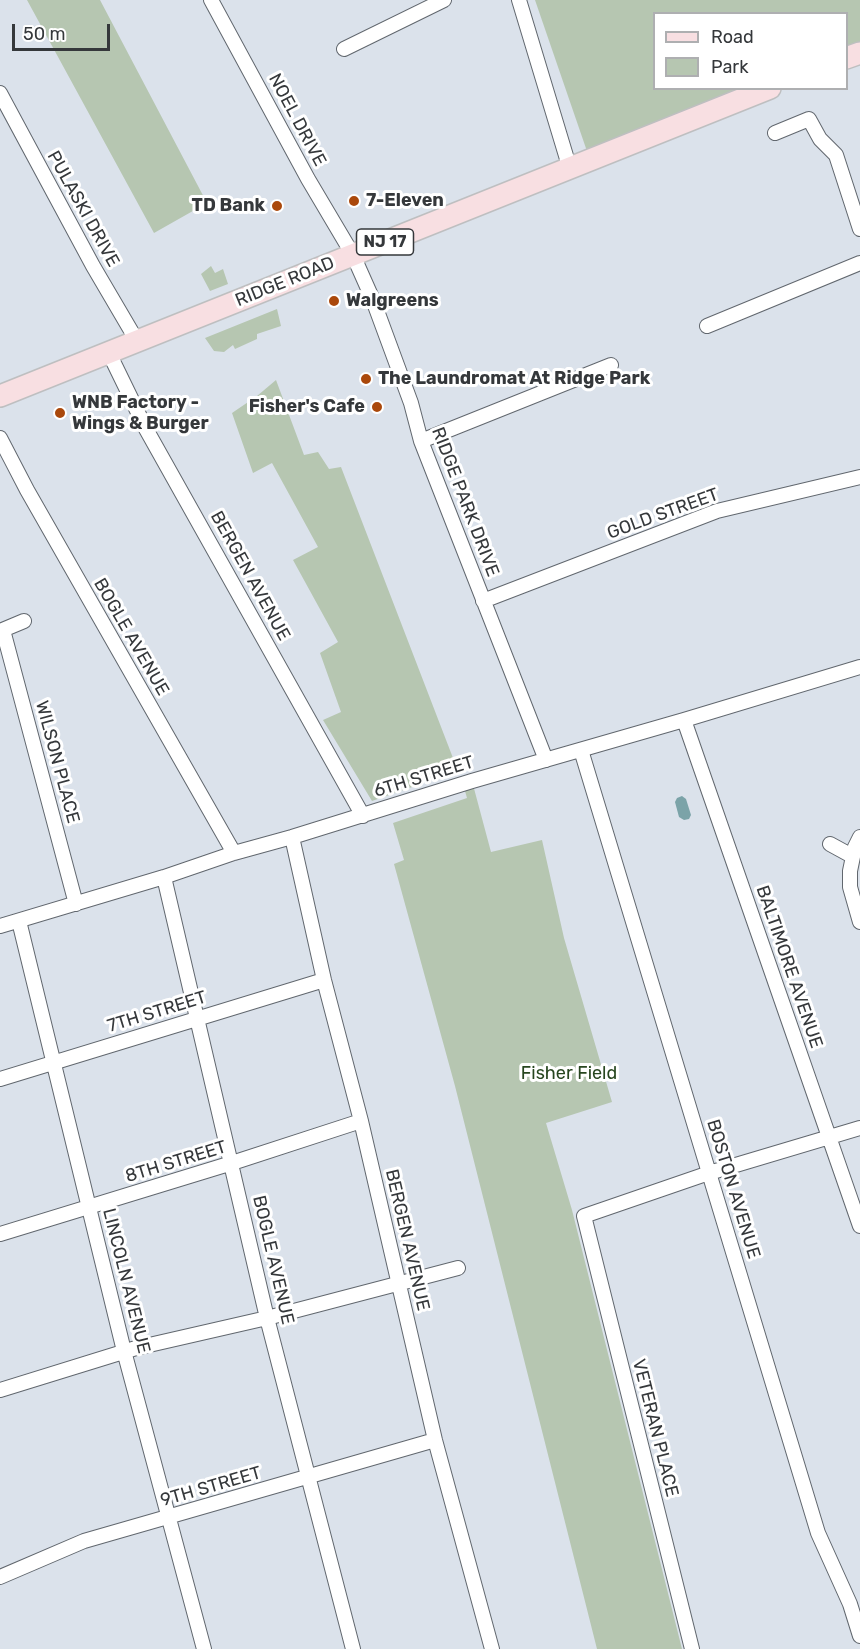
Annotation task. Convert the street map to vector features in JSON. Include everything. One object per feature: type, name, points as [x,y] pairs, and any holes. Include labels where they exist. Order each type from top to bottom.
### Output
[{"type":"main road","name":"RIDGE ROAD","points":[[0,396],[765,90]]},
{"type":"street","name":"NOEL DRIVE","points":[[211,0],[308,179],[353,255]]},
{"type":"street","points":[[344,49],[444,0]]},
{"type":"street","points":[[519,0],[570,169]]},
{"type":"street","name":"PULASKI DRIVE","points":[[0,93],[93,266],[137,341]]},
{"type":"street","points":[[776,133],[809,119],[819,139],[836,155],[860,229]]},
{"type":"street","name":"RIDGE PARK DRIVE","points":[[353,255],[373,300],[411,403],[421,441],[546,760]]},
{"type":"street","points":[[706,326],[860,263]]},
{"type":"street","name":"BERGEN AVENUE","points":[[109,353],[146,429],[363,816]]},
{"type":"street","points":[[421,441],[610,365]]},
{"type":"street","name":"BOGLE AVENUE","points":[[0,438],[27,490],[234,853]]},
{"type":"street","name":"GOLD STREET","points":[[483,601],[717,511],[860,477]]},
{"type":"street","points":[[2,631],[24,621]]},
{"type":"street","name":"WILSON PLACE","points":[[2,631],[76,904]]},
{"type":"street","name":"6TH STREET","points":[[0,926],[164,877],[234,853],[860,667]]},
{"type":"street","name":"BALTIMORE AVENUE","points":[[684,720],[860,1226]]},
{"type":"street","name":"BOSTON AVENUE","points":[[581,750],[818,1533],[850,1604],[860,1636]]},
{"type":"street","name":"BERGEN AVENUE","points":[[292,837],[324,980],[361,1121],[435,1440],[492,1649]]},
{"type":"street","points":[[860,837],[852,856],[850,871],[850,887],[860,921]]},
{"type":"street","points":[[830,844],[852,856]]},
{"type":"street","name":"BOGLE AVENUE","points":[[164,877],[267,1318],[353,1649]]},
{"type":"street","name":"LINCOLN AVENUE","points":[[19,921],[124,1351],[204,1649]]},
{"type":"street","name":"7TH STREET","points":[[0,1079],[324,980]]},
{"type":"street","name":"8TH STREET","points":[[0,1234],[361,1121]]},
{"type":"street","points":[[709,1173],[860,1128]]},
{"type":"street","name":"VETERAN PLACE","points":[[692,1649],[584,1216],[709,1173]]},
{"type":"street","points":[[0,1390],[124,1351],[267,1318],[458,1268]]},
{"type":"street","name":"9TH STREET","points":[[0,1577],[84,1541],[168,1519],[435,1440]]},
{"type":"green space","points":[[27,0],[100,0],[207,203],[154,233]]},
{"type":"green space","points":[[535,0],[860,0],[860,53],[848,58],[848,12],[653,12],[653,90],[767,90],[590,160]]},
{"type":"green space","points":[[211,266],[215,273],[223,269],[228,284],[210,291],[201,274]]},
{"type":"green space","points":[[277,309],[281,326],[257,334],[257,339],[235,349],[233,345],[224,352],[214,351],[205,338]]},
{"type":"green space","points":[[276,380],[304,455],[318,452],[329,469],[341,467],[458,771],[372,801],[323,720],[341,712],[320,653],[338,642],[293,560],[318,547],[272,463],[253,473],[232,413]]},
{"type":"green space","name":"Fisher Field","points":[[472,781],[491,852],[542,840],[564,938],[612,1102],[546,1123],[572,1210],[682,1649],[597,1649],[455,1086],[394,864],[404,860],[393,823],[467,798],[463,784]]},
{"type":"water","points":[[682,796],[686,799],[691,815],[689,819],[684,820],[679,817],[675,802]]},
{"type":"place","name":"7-Eleven","points":[[354,201]]},
{"type":"place","name":"TD Bank","points":[[277,206]]},
{"type":"place","name":"Walgreens","points":[[334,301]]},
{"type":"place","name":"The Laundromat At Ridge Park","points":[[366,379]]},
{"type":"place","name":"Fisher's Cafe","points":[[377,407]]},
{"type":"place","name":"WNB Factory - Wings & Burger","points":[[60,413]]}]
